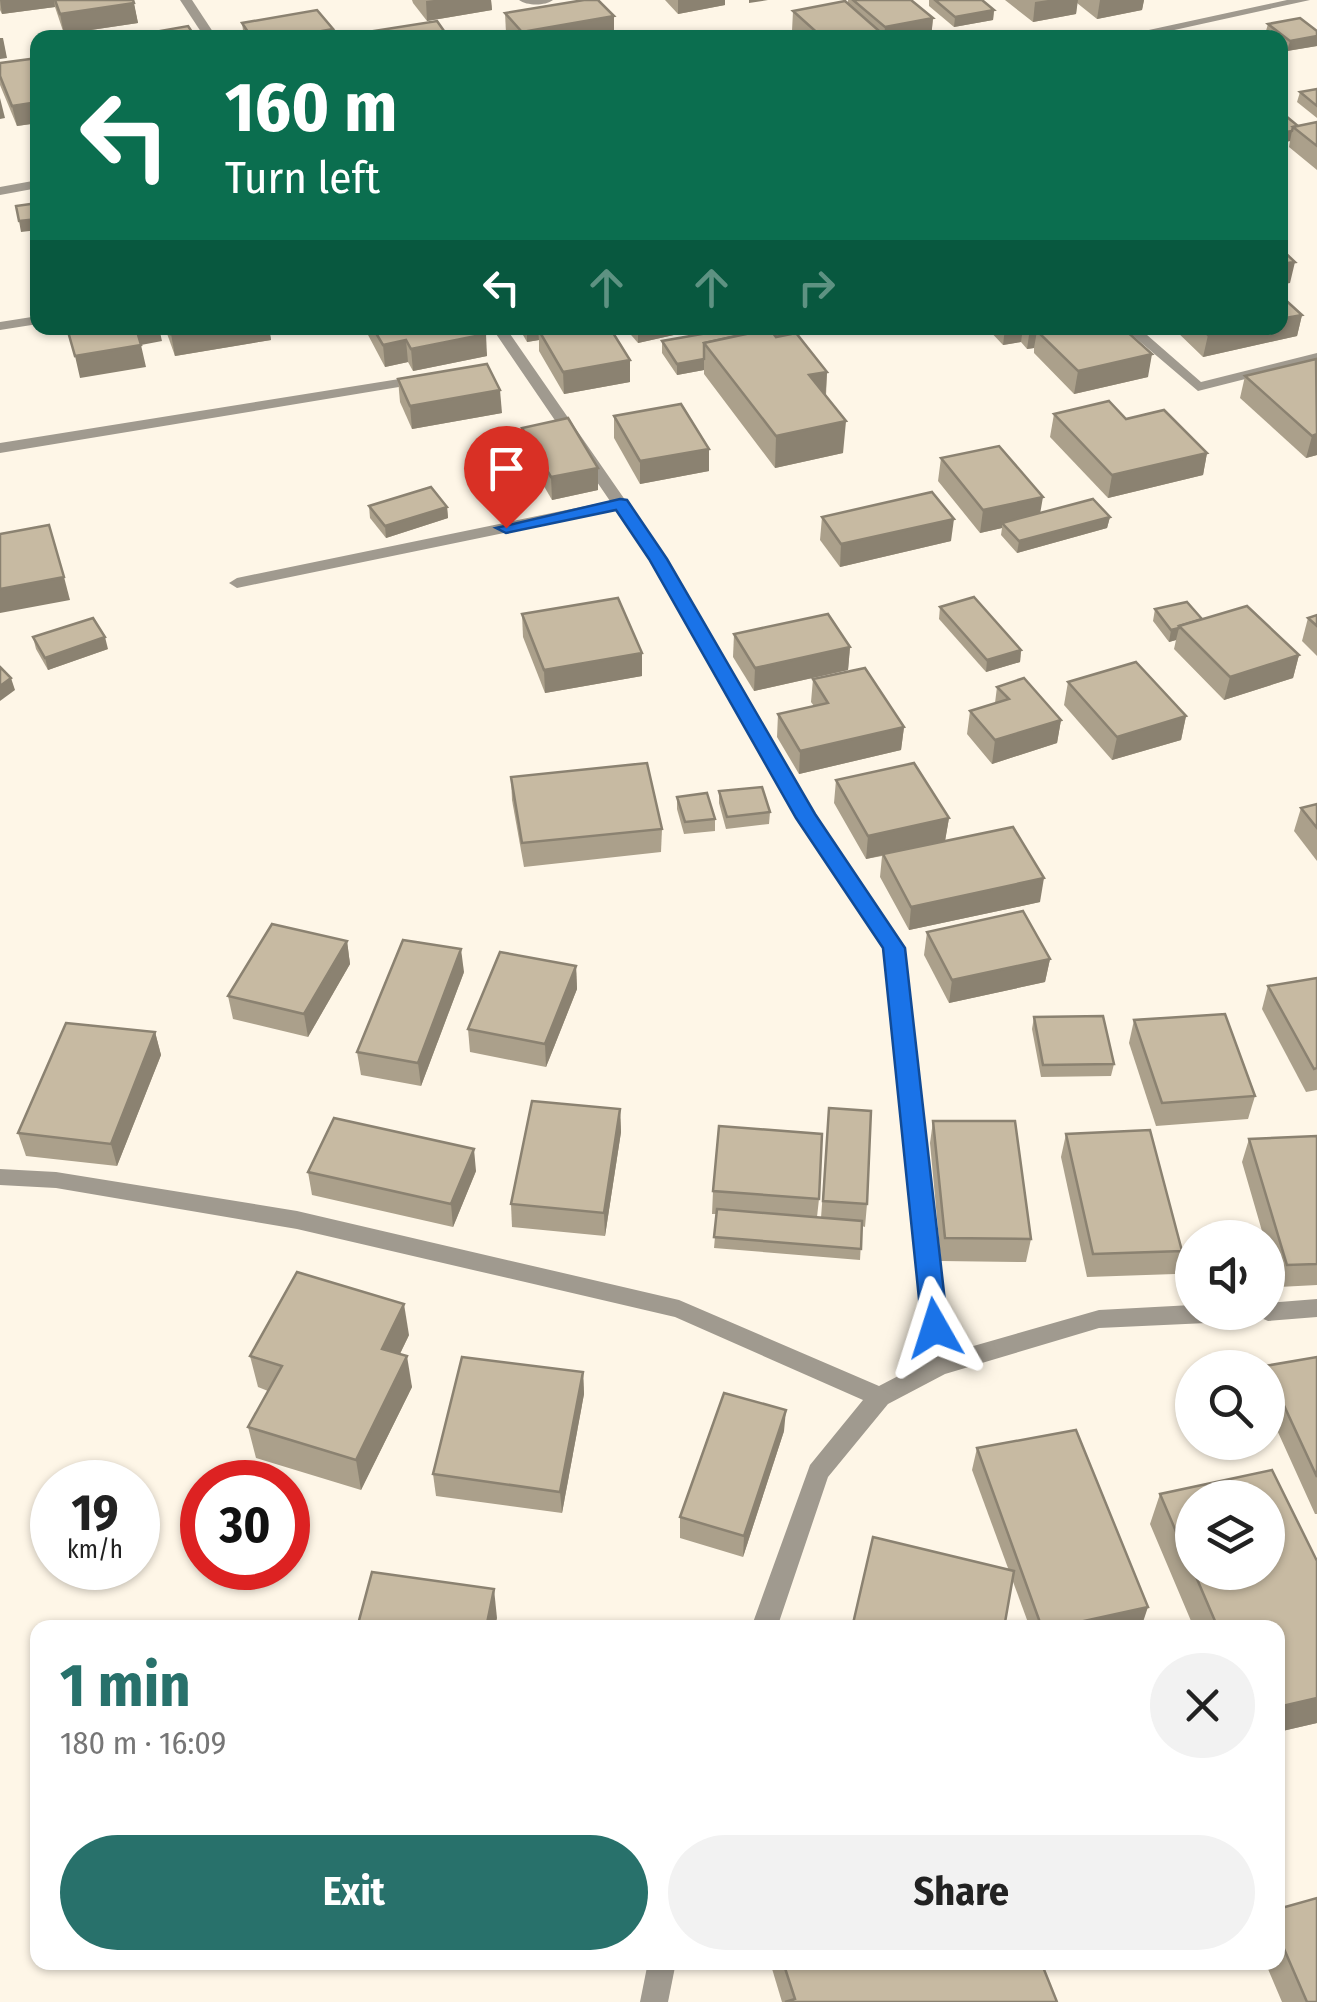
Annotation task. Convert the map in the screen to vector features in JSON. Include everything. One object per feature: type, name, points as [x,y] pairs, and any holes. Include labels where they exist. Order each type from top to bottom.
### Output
[{"type":"street","points":[[186,0],[206,30]]},
{"type":"street","points":[[526,0],[547,0]]},
{"type":"street","points":[[1157,30],[1304,0]]},
{"type":"street","points":[[0,191],[30,185]]},
{"type":"street","points":[[0,326],[30,321]]},
{"type":"street","points":[[504,335],[658,559],[806,818],[894,948],[939,1366]]},
{"type":"street","points":[[1139,335],[1198,388],[1317,358]]},
{"type":"street","points":[[0,448],[418,380]]},
{"type":"street","points":[[237,582],[620,504]]},
{"type":"street","points":[[0,1177],[56,1180],[296,1220],[678,1310],[880,1397]]},
{"type":"street","points":[[1285,1311],[1317,1308]]},
{"type":"street","points":[[767,1620],[818,1472],[880,1397],[939,1366],[1099,1319],[1175,1315]]},
{"type":"street","points":[[654,2002],[660,1970]]},
{"type":"building","points":[[55,0],[133,0],[134,3],[60,14]]},
{"type":"building","points":[[598,0],[614,16],[520,30],[505,13]]},
{"type":"building","points":[[853,0],[911,0],[933,18],[885,27]]},
{"type":"building","points":[[935,0],[982,0],[994,10],[955,17]]},
{"type":"building","points":[[845,1],[878,30],[814,30],[793,11]]},
{"type":"building","points":[[317,10],[333,29],[247,30],[242,23]]},
{"type":"building","points":[[1300,18],[1317,31],[1317,36],[1290,41],[1288,30],[1276,30],[1268,24]]},
{"type":"building","points":[[437,21],[443,30],[381,30]]},
{"type":"building","points":[[30,59],[30,103],[12,106],[0,76],[0,63]]},
{"type":"building","points":[[1317,89],[1317,106],[1300,92]]},
{"type":"building","points":[[1288,118],[1298,126],[1288,132]]},
{"type":"building","points":[[1317,122],[1317,146],[1293,127]]},
{"type":"building","points":[[30,204],[30,220],[19,221],[16,206]]},
{"type":"building","points":[[1288,302],[1302,315],[1288,318]]},
{"type":"building","points":[[69,335],[138,335],[141,345],[75,356]]},
{"type":"building","points":[[377,335],[481,335],[411,349],[406,340],[383,345]]},
{"type":"building","points":[[541,335],[614,335],[630,360],[563,372]]},
{"type":"building","points":[[696,335],[736,336],[704,343],[704,359],[677,364],[662,341]]},
{"type":"building","points":[[742,335],[798,335],[827,372],[809,375],[846,421],[776,436],[704,343]]},
{"type":"building","points":[[1041,335],[1131,335],[1152,354],[1078,371]]},
{"type":"building","points":[[1316,359],[1317,434],[1312,436],[1245,376]]},
{"type":"building","points":[[487,364],[500,390],[410,406],[398,379]]},
{"type":"building","points":[[1109,401],[1126,419],[1164,410],[1207,453],[1112,475],[1054,414]]},
{"type":"building","points":[[681,404],[709,449],[640,461],[614,416]]},
{"type":"building","points":[[568,418],[598,468],[551,477],[522,428]]},
{"type":"building","points":[[999,446],[1043,497],[983,510],[941,458]]},
{"type":"building","points":[[431,487],[447,507],[385,526],[369,506]]},
{"type":"building","points":[[932,492],[954,519],[841,544],[822,517]]},
{"type":"building","points":[[1093,499],[1110,517],[1019,541],[1002,523]]},
{"type":"building","points":[[49,525],[64,577],[0,589],[0,534]]},
{"type":"building","points":[[974,597],[1021,650],[987,660],[940,607]]},
{"type":"building","points":[[618,598],[642,653],[544,670],[522,614]]},
{"type":"building","points":[[1187,602],[1202,619],[1171,630],[1155,609]]},
{"type":"building","points":[[1247,606],[1299,655],[1230,677],[1179,626]]},
{"type":"building","points":[[828,614],[850,647],[755,668],[734,634]]},
{"type":"building","points":[[93,618],[105,637],[45,658],[33,637]]},
{"type":"building","points":[[1136,662],[1186,716],[1117,737],[1068,682]]},
{"type":"building","points":[[0,667],[11,678],[0,686]]},
{"type":"building","points":[[865,668],[904,727],[800,751],[778,714],[828,703],[813,679]]},
{"type":"building","points":[[1024,678],[1061,720],[995,740],[970,711],[1009,699],[997,687]]},
{"type":"building","points":[[647,763],[662,829],[522,843],[511,777]]},
{"type":"building","points":[[914,763],[949,818],[868,836],[836,780]]},
{"type":"building","points":[[762,787],[770,812],[727,817],[719,791]]},
{"type":"building","points":[[707,793],[715,819],[685,822],[677,797]]},
{"type":"building","points":[[1317,804],[1317,828],[1301,808]]},
{"type":"building","points":[[1013,827],[1044,878],[911,907],[883,854]]},
{"type":"building","points":[[1023,911],[1050,959],[952,980],[927,932]]},
{"type":"building","points":[[272,924],[347,941],[304,1014],[228,996]]},
{"type":"building","points":[[403,940],[461,949],[418,1063],[357,1052]]},
{"type":"building","points":[[500,952],[576,966],[545,1044],[468,1029]]},
{"type":"building","points":[[1317,978],[1317,1068],[1314,1069],[1268,986]]},
{"type":"building","points":[[1225,1014],[1255,1096],[1162,1103],[1134,1020]]},
{"type":"building","points":[[1103,1016],[1114,1064],[1043,1065],[1034,1017]]},
{"type":"building","points":[[66,1023],[155,1032],[111,1144],[18,1133]]},
{"type":"building","points":[[532,1101],[620,1109],[604,1213],[511,1204]]},
{"type":"building","points":[[829,1108],[871,1111],[867,1204],[823,1201]]},
{"type":"building","points":[[334,1118],[474,1149],[451,1204],[308,1172]]},
{"type":"building","points":[[933,1121],[1015,1121],[1031,1239],[945,1238]]},
{"type":"building","points":[[719,1126],[822,1134],[819,1199],[713,1191]]},
{"type":"building","points":[[1150,1130],[1175,1225],[1175,1251],[1093,1254],[1066,1134]]},
{"type":"building","points":[[1317,1136],[1317,1264],[1287,1265],[1285,1220],[1273,1220],[1249,1139]]},
{"type":"building","points":[[717,1209],[862,1221],[861,1249],[714,1237]]},
{"type":"building","points":[[297,1272],[404,1304],[382,1349],[407,1356],[356,1460],[248,1427],[282,1366],[250,1356]]},
{"type":"building","points":[[462,1357],[583,1372],[560,1492],[433,1474]]},
{"type":"building","points":[[1317,1357],[1317,1477],[1285,1408],[1285,1363]]},
{"type":"building","points":[[724,1393],[786,1410],[744,1536],[680,1517]]},
{"type":"building","points":[[1076,1430],[1148,1607],[1089,1620],[1039,1620],[977,1448]]},
{"type":"building","points":[[1272,1470],[1277,1480],[1225,1480]]},
{"type":"building","points":[[1175,1491],[1175,1529],[1160,1494]]},
{"type":"building","points":[[1285,1496],[1317,1561],[1317,1698],[1285,1705],[1285,1620],[1215,1620],[1202,1590],[1285,1590]]},
{"type":"building","points":[[873,1537],[1014,1571],[1005,1620],[854,1620]]},
{"type":"building","points":[[372,1572],[494,1589],[488,1620],[359,1620]]},
{"type":"building","points":[[1317,1898],[1317,2002],[1307,2002],[1285,1951],[1285,1907]]},
{"type":"building","points":[[786,1970],[1044,1970],[1057,2002],[785,2002],[795,1999]]},
{"type":"route","points":[[506,528],[620,504],[658,559],[806,818],[894,948],[935,1328]]}]
